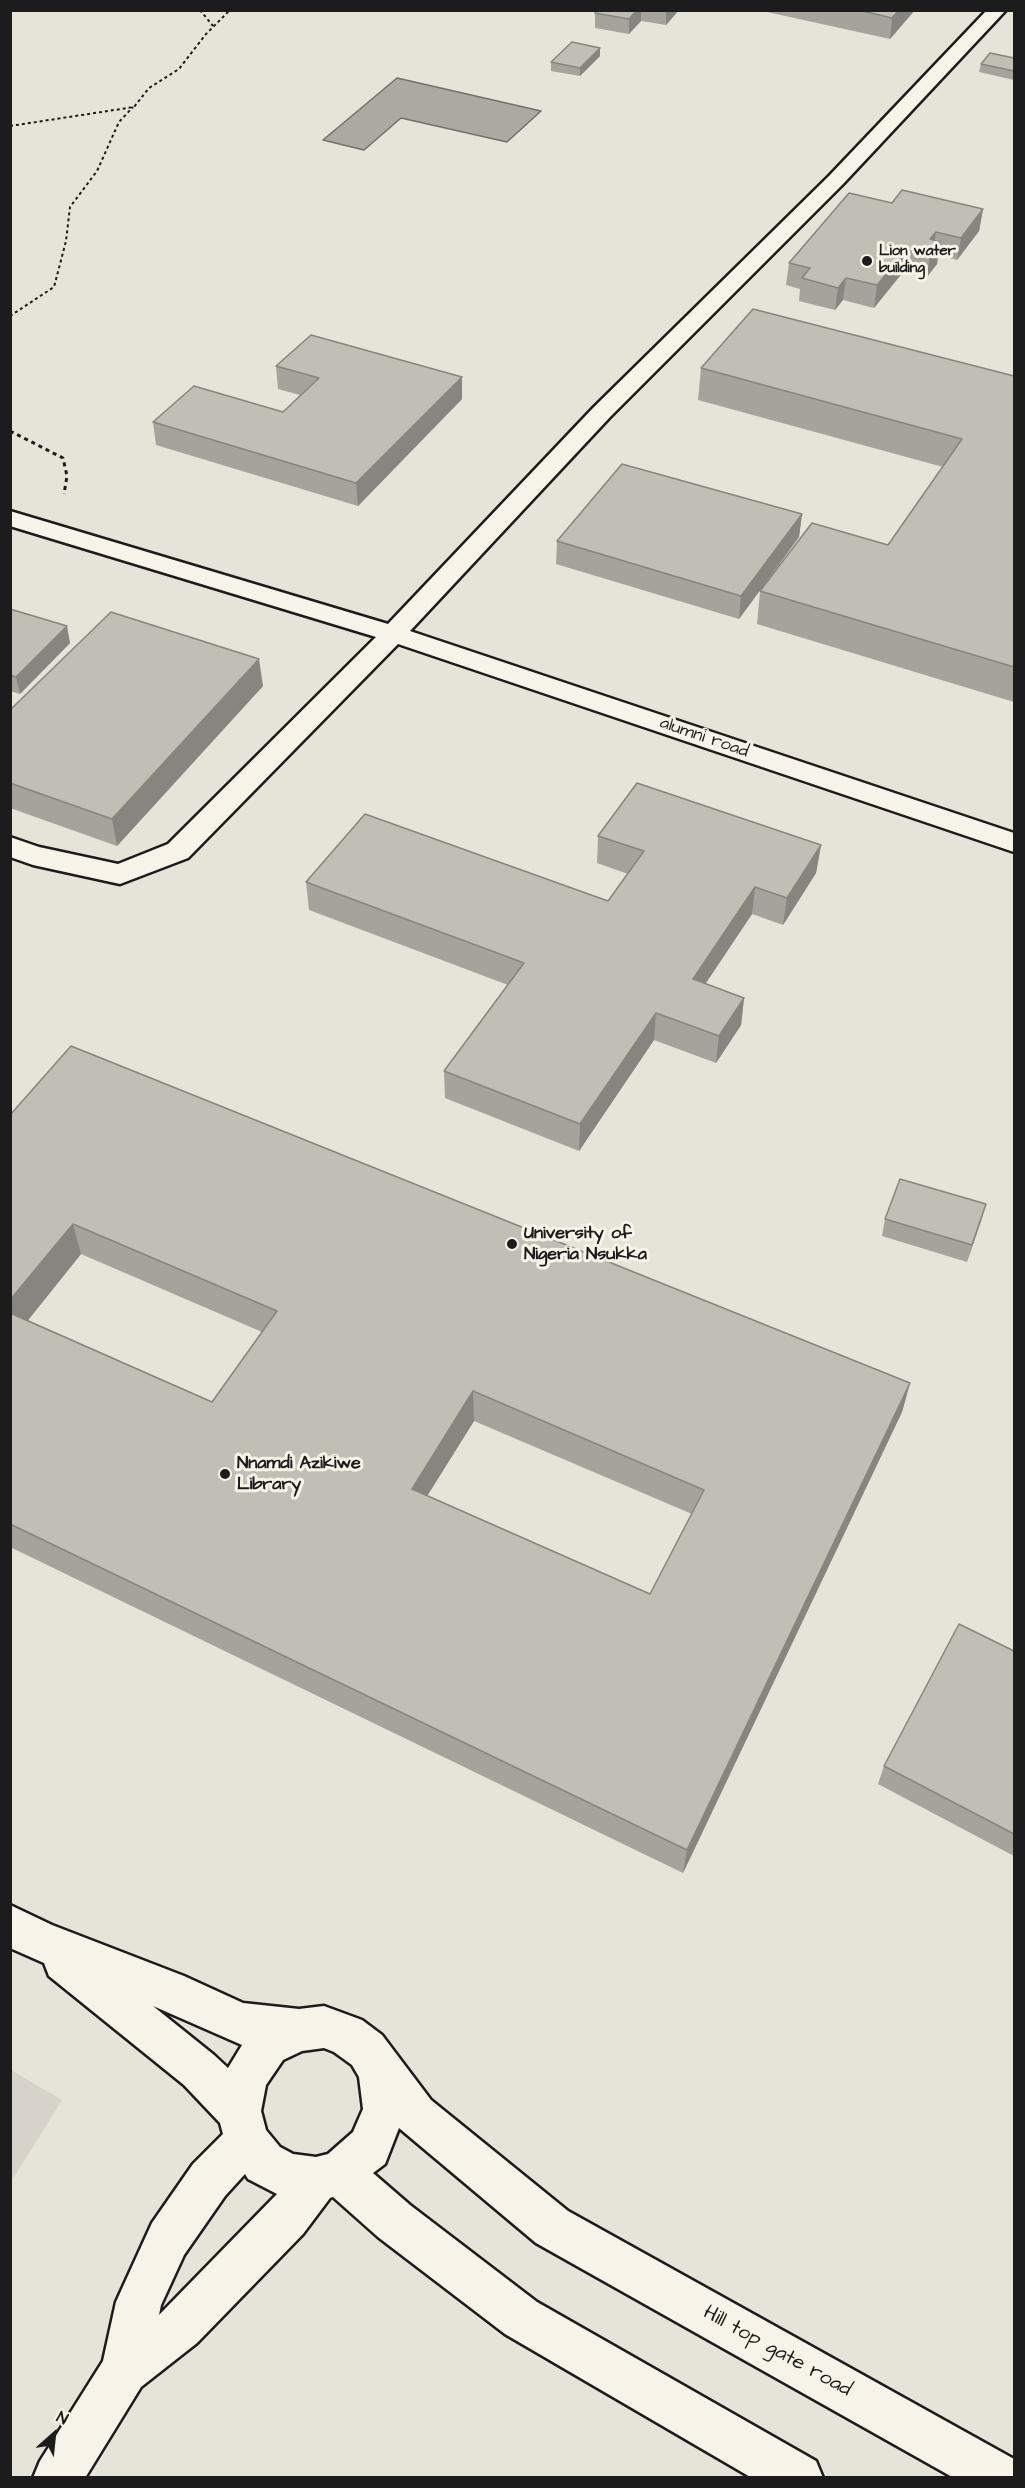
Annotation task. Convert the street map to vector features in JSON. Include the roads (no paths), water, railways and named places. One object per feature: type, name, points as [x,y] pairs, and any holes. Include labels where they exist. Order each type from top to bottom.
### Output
[{"type":"street","points":[[10,846],[33,855],[120,874],[178,851],[393,634],[602,412],[836,180],[997,10]]},
{"type":"street","name":"alumni road","points":[[17,520],[393,634],[1014,843]]},
{"type":"street","points":[[25,1933],[183,1997],[241,2024],[299,2030],[324,2027],[347,2035],[367,2050],[380,2070],[385,2109],[369,2148],[328,2176],[181,2327],[124,2370]]},
{"type":"street","points":[[25,1933],[199,2070],[243,2126],[264,2163],[288,2176],[328,2176],[394,2221],[521,2318],[799,2478]]},
{"type":"street","points":[[57,2478],[124,2370],[140,2302],[168,2239],[243,2126],[246,2076],[268,2045],[299,2030]]},
{"type":"street","name":"Hill top gate road","points":[[380,2070],[416,2115],[552,2227],[1002,2478]]},
{"type":"place","name":"Lion water building","points":[[867,261]]},
{"type":"place","name":"University of Nigeria Nsukka","points":[[512,1244]]},
{"type":"place","name":"Nnamdi Azikiwe Library","points":[[225,1474]]}]
